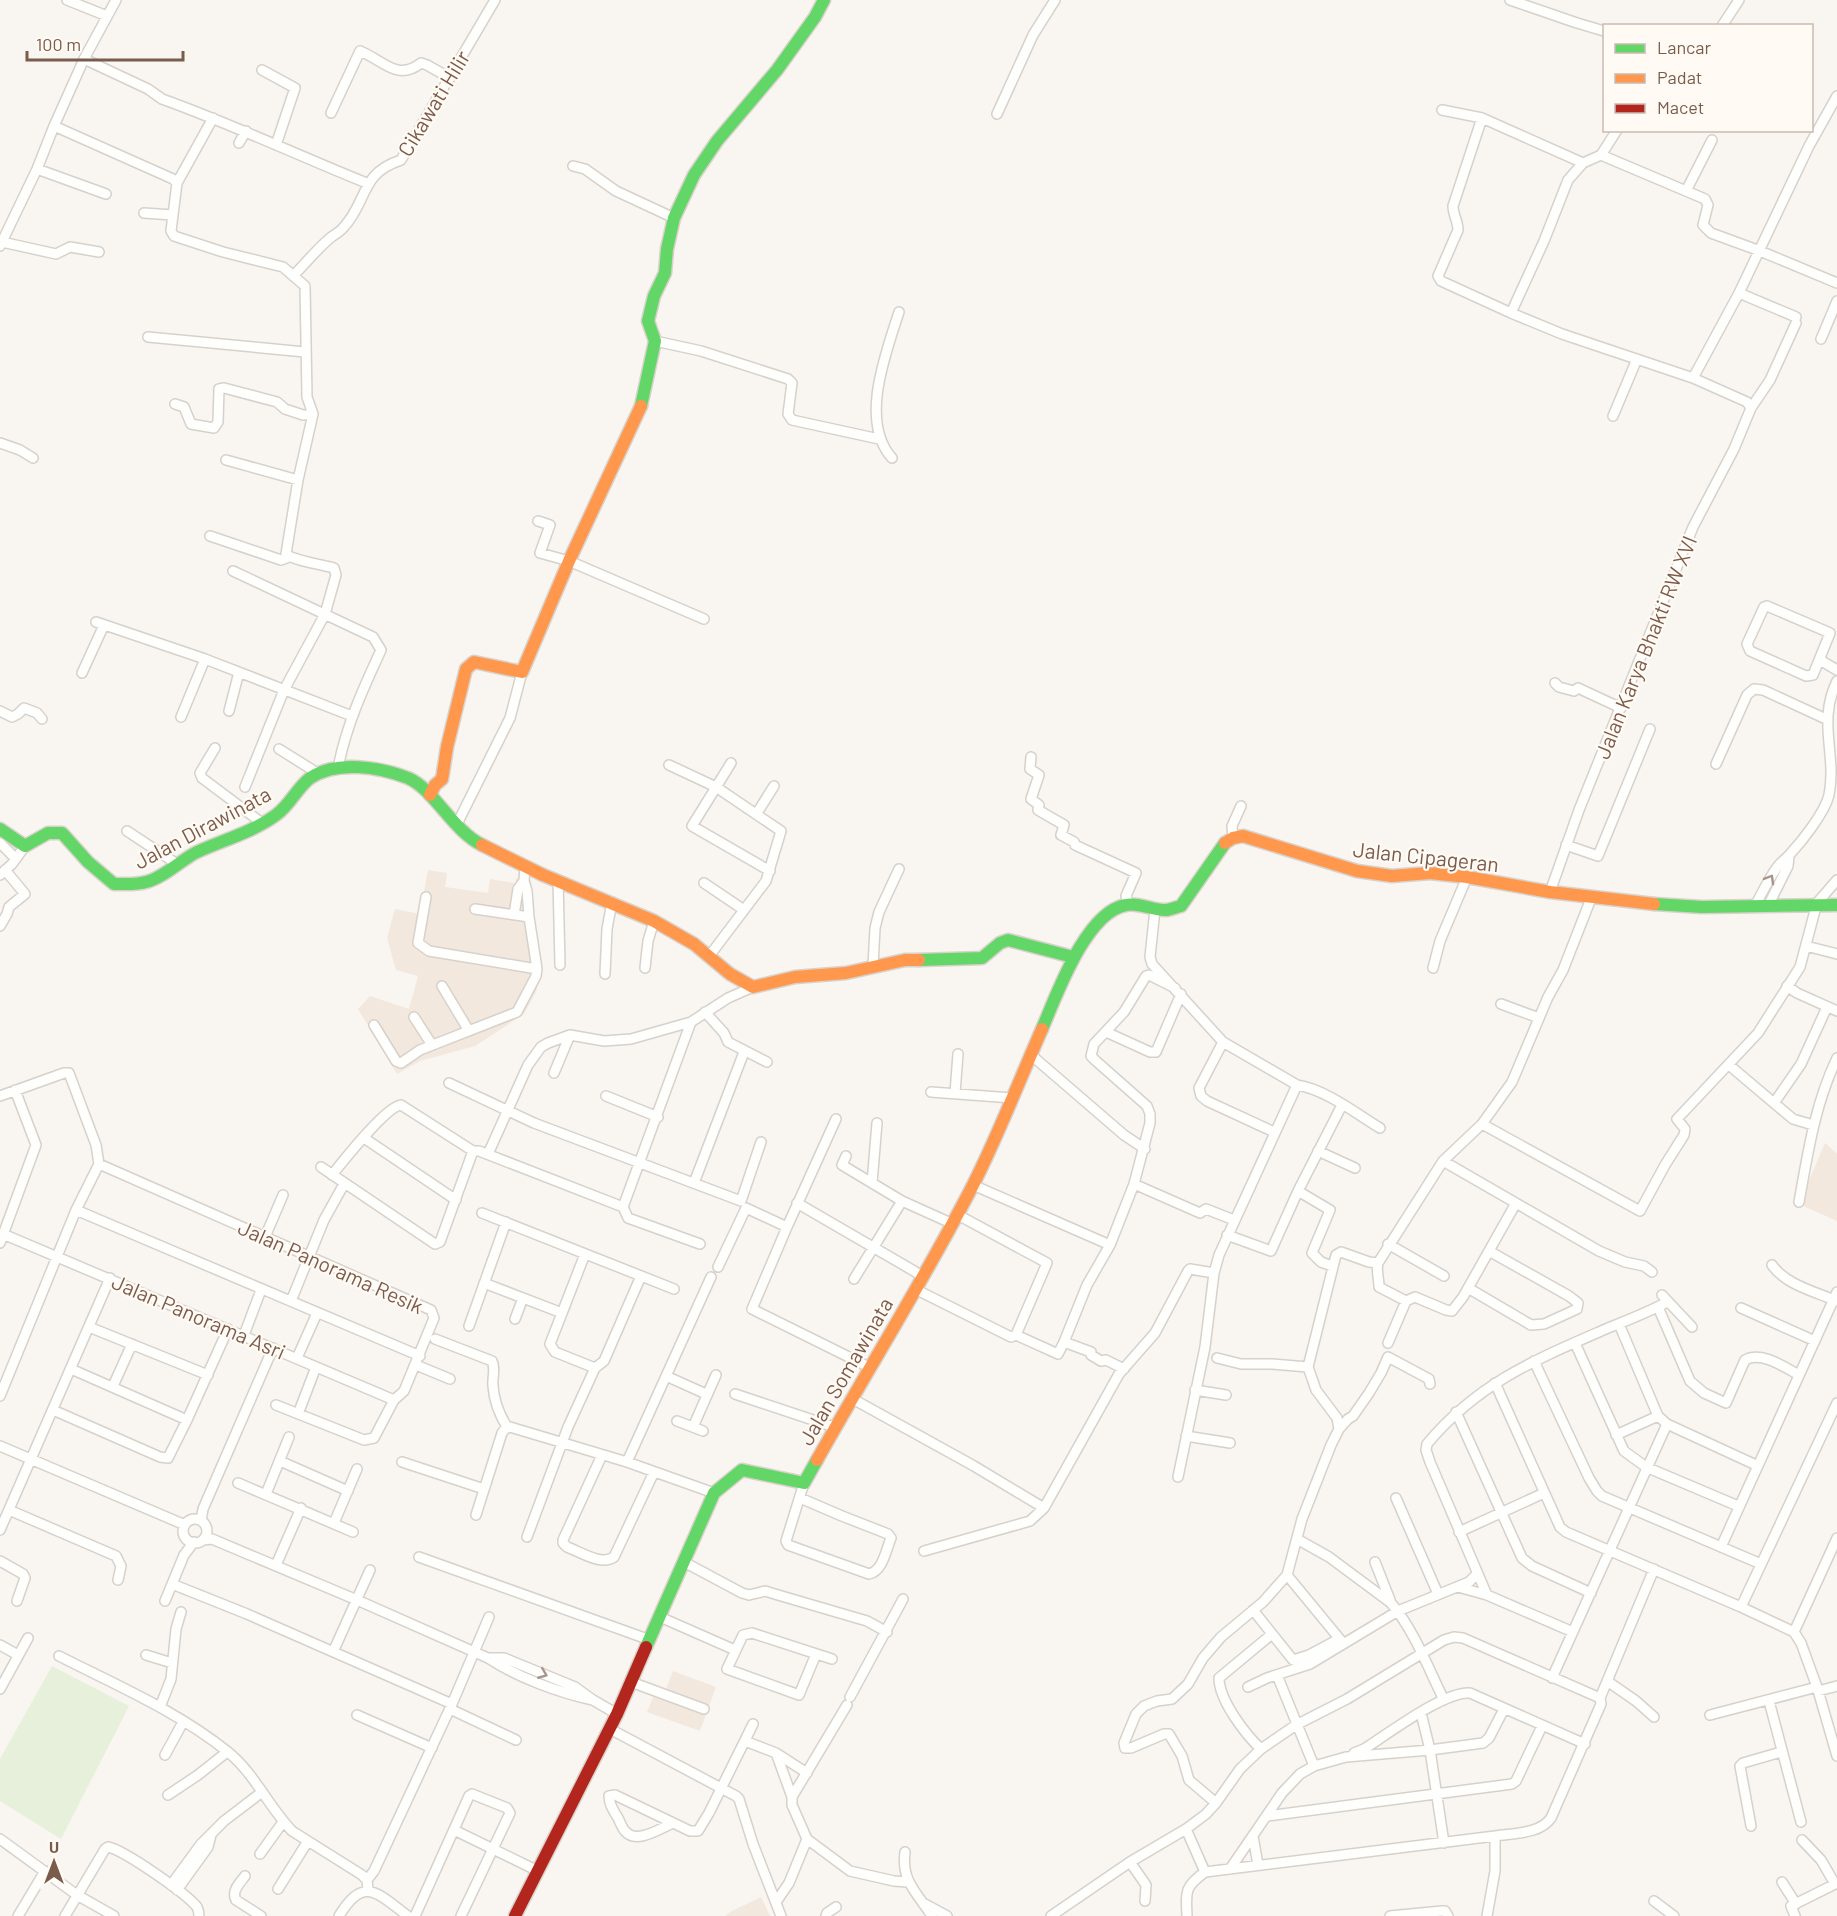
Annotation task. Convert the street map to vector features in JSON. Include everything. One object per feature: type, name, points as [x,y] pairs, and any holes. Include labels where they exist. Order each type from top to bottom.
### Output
[{"type":"street","points":[[67,0],[107,16]]},
{"type":"street","points":[[99,252],[70,247],[56,254],[1,244],[37,170],[84,59],[116,0]]},
{"type":"street","name":"Cikawati Hilir","points":[[293,276],[330,238],[342,230],[356,213],[369,184],[382,168],[401,160],[495,0]]},
{"type":"street","points":[[456,826],[510,718],[522,672],[568,561],[642,403],[646,375],[655,341],[648,321],[654,296],[665,273],[667,249],[674,218],[694,175],[717,141],[777,70],[815,17],[824,0]]},
{"type":"street","points":[[997,114],[1033,35],[1055,0]]},
{"type":"street","points":[[1510,0],[1603,30]]},
{"type":"street","points":[[1723,24],[1739,0]]},
{"type":"street","points":[[331,113],[360,51],[397,71],[406,72],[421,63],[427,64],[450,78]]},
{"type":"street","points":[[84,59],[148,89],[162,99],[246,131],[369,184]]},
{"type":"street","points":[[262,70],[295,88],[276,145]]},
{"type":"street","points":[[1693,378],[1760,250],[1809,146],[1837,96]]},
{"type":"street","points":[[1442,110],[1482,118],[1583,163]]},
{"type":"street","points":[[213,118],[177,183],[171,231],[181,240],[283,267],[305,288],[307,397],[313,414],[298,480],[286,554],[289,557]]},
{"type":"street","points":[[1482,118],[1453,206],[1458,230],[1438,276],[1441,281],[1562,333],[1693,378],[1747,402],[1751,408]]},
{"type":"street","points":[[54,126],[158,172],[177,183]]},
{"type":"street","points":[[239,143],[246,131]]},
{"type":"street","points":[[1511,313],[1544,241],[1568,180],[1583,163],[1601,155],[1616,132]]},
{"type":"street","points":[[1686,191],[1712,140]]},
{"type":"street","points":[[1601,155],[1707,201],[1703,222],[1707,231],[1760,250],[1837,283]]},
{"type":"street","points":[[573,166],[585,169],[616,191],[674,218]]},
{"type":"street","points":[[37,170],[106,194]]},
{"type":"street","points":[[144,213],[173,215]]},
{"type":"street","name":"Jalan Karya Bhakti RW XVI","points":[[1550,892],[1566,844],[1693,527],[1734,449],[1751,408],[1770,380],[1796,320],[1738,293]]},
{"type":"street","points":[[1821,339],[1837,301]]},
{"type":"street","points":[[892,458],[885,451],[879,439],[877,396],[885,357],[899,312]]},
{"type":"street","points":[[148,337],[305,352]]},
{"type":"street","points":[[655,341],[701,351],[788,379],[792,383],[788,414],[792,420],[879,439]]},
{"type":"street","points":[[1613,416],[1638,359]]},
{"type":"street","points":[[175,404],[184,407],[191,424],[214,428],[218,422],[219,389],[224,387],[277,402],[285,409],[303,415],[313,414]]},
{"type":"street","points":[[0,443],[20,450],[33,458]]},
{"type":"street","points":[[226,460],[298,480]]},
{"type":"street","points":[[538,521],[550,525],[540,553],[568,561],[704,619]]},
{"type":"street","points":[[210,536],[280,560],[289,557],[334,568],[336,574],[325,614],[284,690],[245,787]]},
{"type":"street","points":[[234,571],[373,637],[381,650],[352,716],[338,768]]},
{"type":"street","points":[[1770,606],[1828,631],[1830,636],[1820,660],[1813,675],[1806,676],[1750,651],[1747,644],[1764,608],[1770,606]]},
{"type":"street","points":[[82,673],[100,624],[205,659],[352,716]]},
{"type":"street","points":[[181,717],[205,659]]},
{"type":"street","points":[[1820,660],[1837,670]]},
{"type":"street","points":[[430,795],[435,785],[442,779],[447,747],[469,664],[474,662],[522,672]]},
{"type":"street","points":[[229,711],[239,672]]},
{"type":"street","points":[[1762,906],[1788,866],[1789,856],[1816,820],[1828,798],[1832,763],[1826,719],[1837,681]]},
{"type":"street","points":[[1555,683],[1559,687],[1574,691],[1578,688],[1622,708]]},
{"type":"street","points":[[1716,764],[1747,696],[1754,689],[1763,690],[1826,719]]},
{"type":"street","points":[[0,711],[12,717],[24,708],[38,713],[42,719]]},
{"type":"street","points":[[1566,844],[1598,856],[1650,729]]},
{"type":"street","points":[[214,748],[200,773],[202,778],[262,823]]},
{"type":"street","points":[[279,750],[319,774]]},
{"type":"street","points":[[1030,757],[1030,769],[1039,775],[1030,799],[1039,805],[1038,810],[1064,825],[1061,835],[1136,873],[1126,896],[1129,904]]},
{"type":"street","points":[[732,763],[692,826],[770,871]]},
{"type":"street","points":[[669,765],[716,787],[781,831],[766,881],[710,955]]},
{"type":"street","name":"Jalan Dirawinata","points":[[25,846],[50,832],[57,831],[62,833],[88,862],[114,884],[148,882],[177,864],[276,815],[309,779],[319,774],[338,768],[363,768],[398,774],[410,779],[430,795],[456,826],[474,842],[525,867],[654,921],[710,955],[735,977],[753,987]]},
{"type":"street","points":[[756,813],[774,786]]},
{"type":"street","points":[[488,1154],[528,1065],[541,1047],[554,1040],[570,1035],[613,1042],[631,1039],[691,1022],[728,998],[753,987],[795,977],[846,973],[873,966],[927,958],[982,958],[1000,943],[1008,940],[1073,957],[1107,912],[1120,904],[1166,910],[1180,906],[1188,898],[1216,852],[1233,838],[1232,826],[1241,806]]},
{"type":"street","points":[[0,829],[25,846],[2,873],[25,894],[9,907],[0,926]]},
{"type":"street","points":[[127,831],[177,864]]},
{"type":"street","name":"Jalan Cipageran","points":[[1233,838],[1244,836],[1371,874],[1392,876],[1430,873],[1467,877],[1550,892],[1702,907],[1837,904]]},
{"type":"street","points":[[0,843],[16,859]]},
{"type":"street","points":[[374,1025],[398,1063],[415,1052],[517,1012],[536,976],[537,969],[524,881],[525,867]]},
{"type":"street","points":[[873,966],[875,928],[879,912],[899,869]]},
{"type":"street","points":[[1433,968],[1440,941],[1467,877]]},
{"type":"street","points":[[558,880],[560,965]]},
{"type":"street","points":[[1482,1124],[1640,1211],[1684,1135],[1685,1129],[1677,1119],[1758,1033],[1800,967],[1817,903],[1837,880]]},
{"type":"street","points":[[514,915],[518,889],[524,881]]},
{"type":"street","points":[[704,883],[744,910]]},
{"type":"street","points":[[1406,1301],[1379,1287],[1379,1276],[1376,1271],[1378,1263],[1443,1161],[1482,1124],[1512,1082],[1539,1018],[1563,970],[1592,896]]},
{"type":"street","points":[[426,897],[418,943],[425,949],[537,969]]},
{"type":"street","points":[[605,974],[607,929],[612,902]]},
{"type":"street","points":[[475,909],[529,917]]},
{"type":"street","points":[[1155,909],[1150,957],[1152,964],[1223,1042],[1298,1085],[1308,1087],[1342,1105],[1380,1128]]},
{"type":"street","points":[[645,968],[648,941],[654,921]]},
{"type":"street","points":[[1806,946],[1837,954]]},
{"type":"street","name":"Jalan Somawinata","points":[[804,1483],[974,1185],[1073,957]]},
{"type":"street","points":[[915,1289],[993,1329],[1011,1337],[1016,1335],[1058,1354],[1087,1285],[1110,1245],[1134,1184],[1150,1123],[1147,1106],[1091,1056],[1094,1044],[1124,1012],[1146,976],[1149,975],[1178,991]]},
{"type":"street","points":[[442,986],[469,1031]]},
{"type":"street","points":[[1787,986],[1837,1011]]},
{"type":"street","points":[[1106,1032],[1150,1052],[1156,1052],[1178,991]]},
{"type":"street","points":[[1501,1004],[1539,1018]]},
{"type":"street","points":[[1774,1103],[1801,1064],[1827,1007]]},
{"type":"street","points":[[705,1012],[721,1029],[728,1042],[767,1062]]},
{"type":"street","points":[[414,1017],[432,1045]]},
{"type":"street","points":[[623,1207],[691,1022]]},
{"type":"street","points":[[554,1073],[570,1035]]},
{"type":"street","points":[[1223,1042],[1199,1088],[1201,1096],[1207,1101],[1274,1132]]},
{"type":"street","points":[[694,1183],[744,1052]]},
{"type":"street","points":[[955,1093],[958,1054]]},
{"type":"street","points":[[1030,1054],[1124,1135],[1145,1149]]},
{"type":"street","points":[[1798,1202],[1806,1124],[1837,1059]]},
{"type":"street","points":[[1729,1065],[1774,1103],[1806,1124]]},
{"type":"street","points":[[0,1096],[64,1073],[69,1074],[96,1145],[99,1164],[76,1210],[0,1396]]},
{"type":"street","points":[[449,1083],[507,1111],[639,1164],[741,1201],[761,1142]]},
{"type":"street","points":[[1178,1477],[1205,1347],[1214,1273],[1219,1255],[1274,1132],[1298,1085]]},
{"type":"street","points":[[2,1239],[36,1145],[15,1090]]},
{"type":"street","points":[[931,1092],[1012,1098]]},
{"type":"street","points":[[606,1096],[657,1117]]},
{"type":"street","points":[[332,1175],[363,1138],[393,1108],[401,1105],[473,1152],[488,1154],[623,1207],[628,1218],[700,1244]]},
{"type":"street","points":[[1227,1235],[1271,1251],[1298,1191],[1342,1105]]},
{"type":"street","points":[[836,1119],[786,1227],[752,1309],[869,1367]]},
{"type":"street","points":[[872,1183],[877,1123]]},
{"type":"street","points":[[363,1138],[456,1200]]},
{"type":"street","points":[[1318,1151],[1355,1168]]},
{"type":"street","points":[[321,1167],[435,1244],[440,1242],[473,1152]]},
{"type":"street","points":[[846,1156],[841,1165],[902,1201],[956,1220],[1047,1263],[1016,1335]]},
{"type":"street","points":[[1443,1161],[1599,1251],[1625,1262],[1644,1266],[1652,1272]]},
{"type":"street","name":"Jalan Panorama Resik","points":[[99,1164],[431,1310],[434,1318],[418,1361],[404,1391],[394,1400],[374,1438],[364,1440],[298,1414]]},
{"type":"street","points":[[291,1301],[329,1210],[344,1184]]},
{"type":"street","points":[[1134,1184],[1200,1213],[1206,1209],[1234,1220]]},
{"type":"street","points":[[974,1185],[1110,1245]]},
{"type":"street","points":[[1298,1191],[1330,1210],[1312,1253],[1321,1262],[1332,1266]]},
{"type":"street","points":[[265,1237],[283,1195]]},
{"type":"street","points":[[854,1279],[902,1201]]},
{"type":"street","points":[[797,1203],[923,1277]]},
{"type":"street","points":[[1388,1343],[1406,1301],[1415,1297],[1452,1311],[1460,1302],[1516,1203]]},
{"type":"street","points":[[718,1267],[746,1208],[786,1227]]},
{"type":"street","points":[[76,1210],[291,1301],[418,1361],[450,1379]]},
{"type":"street","points":[[482,1213],[674,1289]]},
{"type":"street","points":[[469,1326],[506,1222]]},
{"type":"street","name":"Jalan Panorama Asri","points":[[2,1239],[58,1257],[110,1278],[394,1400]]},
{"type":"street","points":[[1389,1244],[1444,1276]]},
{"type":"street","points":[[1468,1288],[1531,1325],[1544,1324],[1567,1315],[1579,1307],[1577,1301],[1569,1296],[1489,1251]]},
{"type":"street","points":[[1339,1429],[1337,1418],[1316,1390],[1308,1368],[1336,1255],[1341,1252],[1378,1263]]},
{"type":"street","points":[[585,1254],[550,1344],[555,1352],[596,1368]]},
{"type":"street","points":[[1721,1547],[1756,1466],[1836,1298],[1786,1279],[1772,1265]]},
{"type":"street","points":[[924,1551],[1030,1521],[1044,1508],[1124,1369],[1155,1333],[1188,1271],[1190,1269],[1214,1273]]},
{"type":"street","points":[[527,1538],[561,1444],[596,1368],[604,1361],[641,1276]]},
{"type":"street","points":[[627,1462],[711,1276]]},
{"type":"street","points":[[0,1530],[110,1278]]},
{"type":"street","points":[[484,1283],[562,1313]]},
{"type":"street","points":[[244,1335],[261,1290]]},
{"type":"street","points":[[515,1319],[523,1298]]},
{"type":"street","points":[[1487,1595],[1426,1450],[1427,1444],[1456,1412],[1495,1383],[1534,1361],[1658,1307],[1665,1298],[1692,1327]]},
{"type":"street","points":[[1658,1307],[1690,1381],[1704,1393],[1726,1403],[1745,1360],[1750,1358],[1759,1357],[1770,1360],[1799,1375]]},
{"type":"street","points":[[1741,1308],[1815,1341]]},
{"type":"street","points":[[297,1358],[317,1313]]},
{"type":"street","points":[[1619,1324],[1658,1416],[1667,1424],[1756,1466]]},
{"type":"street","points":[[89,1327],[208,1375]]},
{"type":"street","points":[[53,1410],[166,1458],[170,1456],[228,1329]]},
{"type":"street","points":[[435,1339],[492,1361],[494,1366],[492,1384],[495,1399],[499,1414],[507,1427],[627,1462],[714,1493]]},
{"type":"street","points":[[1064,1342],[1091,1352],[1091,1355],[1101,1361],[1106,1360],[1124,1369]]},
{"type":"street","points":[[1575,1343],[1624,1451],[1646,1467],[1738,1506]]},
{"type":"street","points":[[113,1386],[132,1344]]},
{"type":"street","points":[[196,1535],[192,1520],[200,1517],[273,1348]]},
{"type":"street","points":[[1216,1803],[1189,1780],[1182,1756],[1169,1734],[1131,1748],[1125,1748],[1124,1743],[1136,1714],[1144,1706],[1172,1699],[1188,1684],[1203,1658],[1221,1637],[1253,1610],[1287,1575],[1316,1481],[1339,1429],[1359,1408],[1381,1373],[1388,1357],[1429,1379],[1430,1384]]},
{"type":"street","points":[[1217,1358],[1241,1364],[1272,1364],[1308,1368]]},
{"type":"street","points":[[1534,1361],[1588,1478],[1597,1491],[1761,1564]]},
{"type":"street","points":[[276,1405],[298,1414],[316,1367]]},
{"type":"street","points":[[71,1369],[187,1420]]},
{"type":"street","points":[[693,1427],[716,1375]]},
{"type":"street","points":[[666,1376],[706,1394]]},
{"type":"street","points":[[1495,1383],[1560,1527],[1566,1532],[1794,1632],[1801,1642],[1818,1689],[1837,1756]]},
{"type":"street","points":[[1195,1390],[1226,1395]]},
{"type":"street","points":[[735,1394],[834,1427]]},
{"type":"street","points":[[851,1398],[974,1466],[1044,1508]]},
{"type":"street","points":[[1741,1607],[1837,1403]]},
{"type":"street","points":[[1456,1412],[1526,1562],[1591,1593]]},
{"type":"street","points":[[1616,1435],[1658,1416]]},
{"type":"street","points":[[677,1421],[703,1431]]},
{"type":"street","points":[[1552,1678],[1667,1424]]},
{"type":"street","points":[[476,1515],[502,1433],[507,1427]]},
{"type":"street","points":[[1186,1436],[1230,1443]]},
{"type":"street","points":[[266,1494],[289,1437]]},
{"type":"street","points":[[0,1446],[32,1458],[169,1520],[196,1535],[276,1565],[488,1658],[501,1666],[571,1695],[593,1701],[617,1714]]},
{"type":"street","points":[[602,1455],[563,1540],[563,1544],[567,1547],[600,1560],[608,1561],[614,1557],[654,1472]]},
{"type":"street","points":[[280,1461],[348,1491]]},
{"type":"street","points":[[402,1462],[484,1489]]},
{"type":"street","points":[[334,1523],[357,1469]]},
{"type":"street","points":[[515,1916],[610,1729],[714,1493],[742,1470],[804,1483],[786,1541],[788,1545],[869,1574],[879,1569],[891,1538],[888,1534],[800,1498]]},
{"type":"street","points":[[238,1483],[302,1508],[353,1532]]},
{"type":"street","points":[[1459,1532],[1544,1493]]},
{"type":"street","points":[[1396,1498],[1438,1594]]},
{"type":"street","points":[[276,1565],[302,1508]]},
{"type":"street","points":[[9,1510],[116,1556],[121,1566],[118,1580]]},
{"type":"street","points":[[165,1601],[184,1555],[196,1535],[206,1527],[200,1517]]},
{"type":"street","points":[[1794,1632],[1837,1538]]},
{"type":"street","points":[[1297,1539],[1329,1557],[1391,1603],[1398,1611],[1444,1700]]},
{"type":"street","points":[[419,1557],[650,1640]]},
{"type":"street","points":[[0,1561],[23,1574],[24,1578],[17,1601]]},
{"type":"street","points":[[684,1562],[742,1593],[765,1591],[778,1594],[867,1622],[886,1632]]},
{"type":"street","points":[[1375,1562],[1391,1603]]},
{"type":"street","points":[[333,1652],[370,1569]]},
{"type":"street","points":[[1187,1916],[1188,1887],[1205,1872],[1495,1836],[1533,1830],[1546,1825],[1585,1744],[1601,1704],[1600,1698],[1654,1569]]},
{"type":"street","points":[[1253,1610],[1293,1660],[1341,1642],[1398,1611],[1469,1582],[1478,1574]]},
{"type":"street","points":[[1287,1575],[1341,1642]]},
{"type":"street","points":[[172,1584],[333,1652],[516,1740]]},
{"type":"street","points":[[1458,1587],[1487,1595],[1573,1632]]},
{"type":"street","points":[[792,1797],[849,1701],[903,1599]]},
{"type":"street","points":[[160,1707],[170,1684],[176,1629],[181,1612]]},
{"type":"street","points":[[368,1890],[367,1880],[374,1871],[432,1748],[489,1617]]},
{"type":"street","points":[[660,1617],[735,1650]]},
{"type":"street","points":[[816,1654],[801,1693],[796,1695],[728,1671],[727,1668],[743,1635],[752,1633],[832,1659]]},
{"type":"street","points":[[1261,1749],[1243,1728],[1228,1704],[1219,1678],[1272,1634]]},
{"type":"street","points":[[1051,1916],[1206,1814],[1240,1769],[1261,1749],[1296,1725],[1347,1699],[1444,1640],[1454,1637],[1463,1638],[1600,1698]]},
{"type":"street","points":[[0,1689],[28,1638]]},
{"type":"street","points":[[1248,1687],[1310,1664],[1341,1642]]},
{"type":"street","points":[[0,1645],[18,1655]]},
{"type":"street","points":[[146,1655],[172,1663]]},
{"type":"street","points":[[59,1656],[160,1707],[227,1752],[292,1831],[367,1880]]},
{"type":"street","points":[[1276,1675],[1314,1766]]},
{"type":"street","points":[[1607,1681],[1636,1701],[1653,1717]]},
{"type":"street","points":[[632,1682],[704,1709]]},
{"type":"street","points":[[1710,1716],[1837,1686]]},
{"type":"street","points":[[1230,1869],[1288,1786],[1300,1774],[1314,1766],[1364,1749],[1420,1713],[1457,1694],[1470,1693],[1585,1744]]},
{"type":"street","points":[[1769,1701],[1801,1822]]},
{"type":"street","points":[[1346,1756],[1430,1750],[1486,1742],[1504,1709]]},
{"type":"street","points":[[1420,1713],[1430,1750],[1444,1843]]},
{"type":"street","points":[[357,1716],[432,1748]]},
{"type":"street","points":[[165,1755],[183,1722]]},
{"type":"street","points":[[673,1823],[645,1835],[636,1837],[629,1835],[609,1802],[609,1796],[615,1795],[690,1831],[698,1831],[753,1724]]},
{"type":"street","points":[[1267,1816],[1512,1785],[1542,1726]]},
{"type":"street","points":[[610,1729],[721,1787],[739,1799],[753,1844],[781,1916]]},
{"type":"street","points":[[745,1740],[776,1754],[807,1773]]},
{"type":"street","points":[[168,1794],[191,1780],[227,1752]]},
{"type":"street","points":[[1751,1826],[1740,1766],[1743,1763],[1781,1752]]},
{"type":"street","points":[[776,1754],[792,1797],[792,1804],[807,1839],[850,1871],[908,1882]]},
{"type":"street","points":[[174,1888],[208,1847],[211,1835],[224,1821],[262,1792]]},
{"type":"street","points":[[415,1916],[469,1796],[472,1794],[507,1808],[510,1817],[461,1916]]},
{"type":"street","points":[[260,1854],[283,1822]]},
{"type":"street","points":[[1186,1829],[1205,1872]]},
{"type":"street","points":[[454,1830],[538,1871]]},
{"type":"street","points":[[1253,1836],[1258,1865]]},
{"type":"street","points":[[1487,1916],[1495,1871],[1495,1836]]},
{"type":"street","points":[[0,1839],[77,1895],[114,1916]]},
{"type":"street","points":[[776,1902],[789,1883],[807,1839]]},
{"type":"street","points":[[1782,1882],[1794,1909],[1836,1883],[1821,1860],[1802,1840]]},
{"type":"street","points":[[278,1889],[308,1841]]},
{"type":"street","points":[[65,1916],[108,1847],[134,1860],[174,1888],[196,1906],[200,1916]]},
{"type":"street","points":[[905,1852],[903,1864],[908,1882],[932,1916]]},
{"type":"street","points":[[1130,1862],[1146,1885],[1145,1901]]},
{"type":"street","points":[[18,1916],[45,1871]]},
{"type":"street","points":[[245,1876],[234,1896],[236,1900],[261,1916]]},
{"type":"street","points":[[339,1916],[346,1905],[360,1893],[368,1890],[408,1916]]},
{"type":"street","points":[[1654,1901],[1674,1916]]},
{"type":"street","points":[[923,1903],[947,1916]]},
{"type":"street","points":[[826,1916],[827,1912],[836,1907]]},
{"type":"street","points":[[1389,1916],[1442,1911],[1445,1911],[1448,1916]]},
{"type":"shaded area","points":[[428,870],[447,873],[445,887],[488,893],[490,879],[515,883],[516,878],[531,880],[532,916],[540,977],[536,992],[524,1014],[475,1046],[420,1061],[397,1074],[358,1009],[370,996],[409,1009],[418,976],[396,970],[387,938],[395,909],[420,914]]},
{"type":"shaded area","points":[[1825,1143],[1837,1154],[1837,1221],[1799,1204]]},
{"type":"shaded area","points":[[673,1671],[716,1687],[700,1731],[647,1712],[654,1695],[641,1690],[644,1682],[666,1689]]},
{"type":"shaded area","points":[[761,1897],[770,1916],[725,1916],[730,1912]]},
{"type":"green space","points":[[52,1666],[129,1706],[61,1839],[0,1801],[0,1759]]},
{"type":"traffic: fast","points":[[641,406],[655,341],[648,321],[654,296],[665,273],[667,249],[674,218],[694,175],[717,141],[777,70],[815,17],[824,0]]},
{"type":"traffic: fast","points":[[0,829],[25,846],[48,833],[62,833],[88,862],[114,884],[142,883],[159,877],[197,852],[267,821],[281,811],[310,778],[321,772],[358,767],[397,774],[417,783],[461,830],[482,845]]},
{"type":"traffic: fast","points":[[1042,1029],[1075,956],[1098,922],[1112,911],[1126,905],[1162,910],[1181,906],[1225,843]]},
{"type":"traffic: fast","points":[[1654,904],[1702,907],[1837,905]]},
{"type":"traffic: fast","points":[[919,960],[982,958],[1000,943],[1008,940],[1073,957]]},
{"type":"traffic: fast","points":[[646,1647],[714,1493],[742,1470],[804,1483],[817,1460]]},
{"type":"traffic: slow","points":[[430,795],[435,785],[442,779],[447,747],[466,669],[474,662],[522,672],[569,561],[641,406]]},
{"type":"traffic: slow","points":[[1225,843],[1243,836],[1357,871],[1392,876],[1430,873],[1467,877],[1550,892],[1654,904]]},
{"type":"traffic: slow","points":[[482,845],[543,875],[654,921],[694,944],[730,974],[753,987],[795,977],[846,973],[905,960],[919,960]]},
{"type":"traffic: slow","points":[[817,1460],[954,1222],[1000,1128],[1042,1029]]},
{"type":"traffic: jam","points":[[515,1916],[617,1714],[646,1647]]}]
